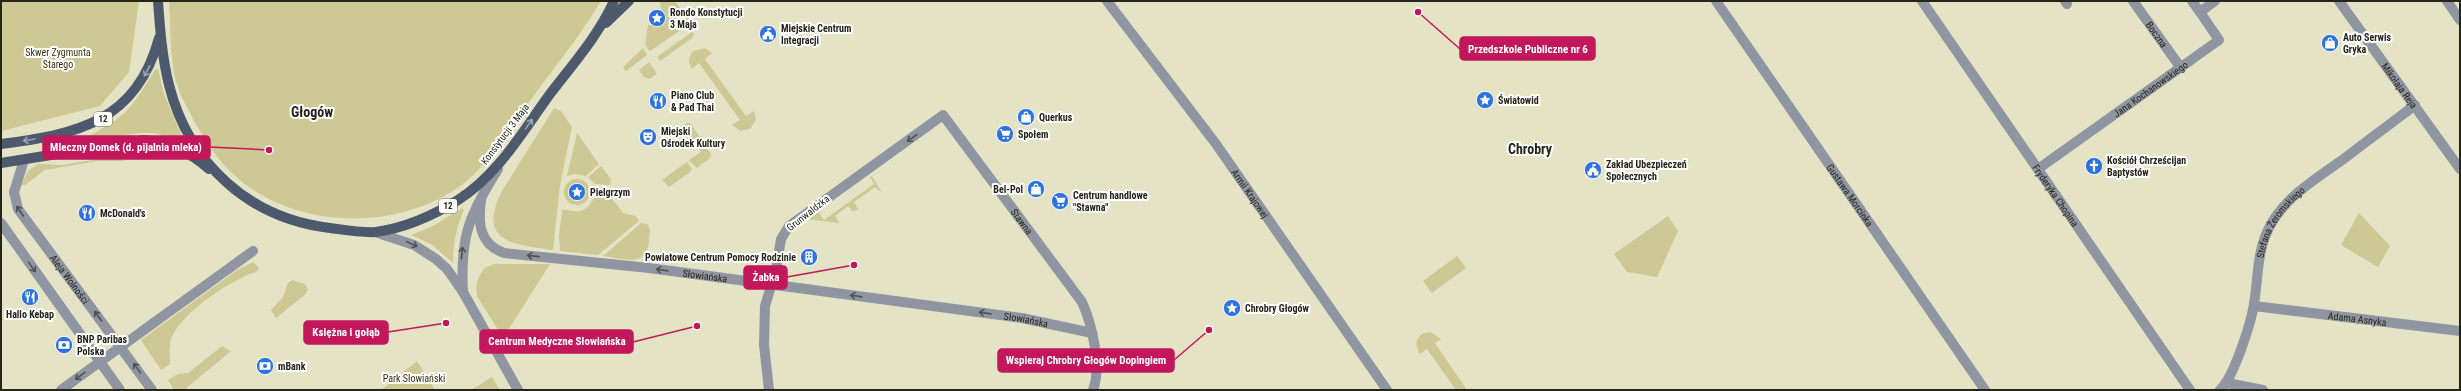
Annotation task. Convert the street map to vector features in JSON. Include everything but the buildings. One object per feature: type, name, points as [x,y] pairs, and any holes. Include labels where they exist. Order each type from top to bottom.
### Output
[{"type":"main road","name":"Konstytucji 3 Maja","points":[[158,1],[160,34],[169,86],[178,110],[198,147],[227,185],[252,203],[285,219],[320,227],[375,232],[411,222],[458,200],[487,177],[506,155],[598,32],[614,1]]},
{"type":"main road","name":"12","points":[[598,32],[629,1]]},
{"type":"main road","name":"12","points":[[1,144],[67,133],[86,127],[112,113],[128,99],[142,79],[153,56],[160,34]]},
{"type":"main road","name":"12","points":[[1,162],[24,160],[137,140],[152,141],[178,149],[193,157],[227,185]]},
{"type":"street","name":"Armii Krajowej","points":[[1107,1],[1216,144],[1387,390]]},
{"type":"street","name":"Gustawa Morcinka","points":[[1716,1],[1985,390]]},
{"type":"street","name":"Fryderyka Chopina","points":[[1922,1],[2190,390]]},
{"type":"street","name":"Boczna","points":[[2133,1],[2180,68]]},
{"type":"street","points":[[2192,1],[2200,12],[2215,1]]},
{"type":"street","name":"Mikołaja Reja","points":[[2339,1],[2460,169]]},
{"type":"street","points":[[2447,1],[2460,20]]},
{"type":"street","name":"Jana Kochanowskiego","points":[[2038,169],[2220,40],[2200,12]]},
{"type":"street","name":"Stefana Żeromskiego","points":[[2224,387],[2254,306],[2263,246],[2267,232],[2276,217],[2294,195],[2415,105]]},
{"type":"street","name":"Grunwaldzka","points":[[769,390],[764,321],[770,284],[776,270],[781,239],[789,226],[943,115]]},
{"type":"street","name":"Stawna","points":[[943,115],[1076,292],[1087,314],[1092,333],[1097,372],[1093,390]]},
{"type":"street","points":[[463,292],[461,263],[464,237],[482,195],[506,155]]},
{"type":"street","name":"Aleja Wolności","points":[[24,160],[14,192],[18,209],[152,390]]},
{"type":"street","name":"Słowiańska","points":[[482,195],[479,224],[482,236],[496,250],[504,252],[770,284],[1022,318],[1092,333]]},
{"type":"street","points":[[1,223],[120,390]]},
{"type":"street","points":[[375,232],[414,245],[436,259],[463,292],[518,390]]},
{"type":"street","points":[[61,390],[253,251]]},
{"type":"street","name":"Adama Asnyka","points":[[2254,306],[2460,331]]},
{"type":"street","points":[[2224,387],[2263,390]]},
{"type":"green space","name":"Skwer Zygmunta Starego","points":[[1,1],[139,1],[129,72],[100,106],[1,131]]},
{"type":"green space","points":[[169,1],[601,1],[577,38],[497,148],[465,182],[453,191],[430,203],[406,211],[380,217],[354,218],[328,217],[302,212],[278,203],[255,191],[226,167],[203,137],[178,88],[173,67]]},
{"type":"green space","points":[[659,1],[675,1],[689,20],[688,25],[650,51],[645,45],[648,25],[657,23],[661,18],[662,10]]},
{"type":"green space","points":[[692,32],[694,33],[692,38],[660,61],[657,57]]},
{"type":"green space","points":[[643,48],[647,55],[626,71],[623,67]]},
{"type":"green space","points":[[705,48],[712,53],[705,59],[746,116],[754,111],[756,120],[750,129],[740,131],[732,125],[740,120],[699,63],[692,69],[690,66],[690,55],[693,51]]},
{"type":"green space","points":[[649,62],[657,74],[649,79],[644,77],[639,70]]},
{"type":"green space","points":[[158,69],[164,94],[183,139],[153,133],[140,133],[91,140],[89,136],[113,122],[128,109],[135,101],[155,70]]},
{"type":"green space","points":[[554,108],[561,111],[572,127],[560,185],[553,250],[513,243],[503,238],[496,231],[494,221],[495,208],[502,191]]},
{"type":"green space","points":[[690,123],[711,154],[710,158],[697,168],[689,160],[701,152],[682,126]]},
{"type":"green space","points":[[577,133],[599,164],[586,176],[575,174],[567,176]]},
{"type":"green space","points":[[110,157],[126,161],[98,161],[45,170],[25,185],[21,185],[28,171],[38,164],[62,165]]},
{"type":"green space","points":[[687,162],[692,169],[690,172],[669,187],[662,180]]},
{"type":"green space","points":[[601,166],[611,179],[610,185],[595,184],[588,177]]},
{"type":"green space","points":[[872,176],[882,193],[875,187],[854,202],[858,209],[853,212],[848,206],[835,216],[839,223],[807,219],[818,211],[824,220],[874,184],[870,177]]},
{"type":"green space","points":[[577,179],[586,183],[590,192],[586,201],[577,205],[568,201],[564,192],[568,183]]},
{"type":"green space","points":[[601,190],[610,190],[610,196],[623,213],[636,216],[639,221],[598,255],[560,251],[559,236],[562,210],[583,210]]},
{"type":"green space","points":[[462,208],[464,210],[456,236],[453,263],[431,244],[411,235],[433,226]]},
{"type":"green space","points":[[2359,213],[2390,246],[2378,267],[2341,245]]},
{"type":"green space","points":[[1668,216],[1678,231],[1657,277],[1627,272],[1614,254]]},
{"type":"green space","points":[[641,223],[647,224],[650,230],[647,250],[643,256],[638,259],[626,260],[603,256]]},
{"type":"green space","points":[[1457,256],[1466,268],[1432,293],[1423,281]]},
{"type":"green space","points":[[253,262],[259,268],[256,272],[233,282],[220,290],[195,308],[176,329],[171,339],[170,364],[161,370],[141,340],[237,270]]},
{"type":"green space","points":[[494,264],[550,264],[503,338],[477,296],[476,287],[478,279],[484,268]]},
{"type":"green space","points":[[292,280],[305,284],[308,289],[306,294],[276,318],[271,310],[283,297],[288,283]]},
{"type":"green space","points":[[1430,332],[1441,339],[1435,343],[1467,390],[1456,390],[1427,349],[1420,354],[1417,348],[1417,341],[1422,334]]},
{"type":"green space","points":[[222,346],[231,351],[184,390],[174,390],[168,380],[178,374],[188,373]]},
{"type":"green space","name":"Park Słowiański","points":[[417,361],[435,390],[381,390],[384,388]]},
{"type":"green space","name":"Park Słowiański","points":[[492,377],[500,390],[471,390]]},
{"type":"place","name":"Przedszkole Publiczne nr 6","points":[[1418,12]]},
{"type":"place","name":"Rondo Konstytucji 3 Maja","points":[[657,18]]},
{"type":"place","name":"Miejskie Centrum Integracji","points":[[768,34]]},
{"type":"place","name":"Auto Serwis Gryka","points":[[2330,43]]},
{"type":"place","name":"Światowid","points":[[1485,100]]},
{"type":"place","name":"Piano Club & Pad Thai","points":[[658,101]]},
{"type":"place","name":"Querkus","points":[[1026,117]]},
{"type":"place","name":"Społem","points":[[1005,134]]},
{"type":"place","name":"Miejski Ośrodek Kultury","points":[[648,137]]},
{"type":"place","name":"Mleczny Domek (d. pijalnia mleka)","points":[[269,150]]},
{"type":"place","name":"Kościół Chrześcijan Baptystów","points":[[2094,166]]},
{"type":"place","name":"Zakład Ubezpieczeń Społecznych","points":[[1593,170]]},
{"type":"place","name":"Bel-Pol","points":[[1036,189]]},
{"type":"place","name":"Pielgrzym","points":[[577,192]]},
{"type":"place","name":"Centrum handlowe \"Stawna\"","points":[[1060,201]]},
{"type":"place","name":"McDonald's","points":[[87,213]]},
{"type":"place","name":"Powiatowe Centrum Pomocy Rodzinie","points":[[809,257]]},
{"type":"place","name":"Żabka","points":[[854,265]]},
{"type":"place","name":"Hallo Kebap","points":[[30,297]]},
{"type":"place","name":"Chrobry Głogów","points":[[1232,308]]},
{"type":"place","name":"Księżna i gołąb","points":[[446,323]]},
{"type":"place","name":"Centrum Medyczne Słowiańska","points":[[697,326]]},
{"type":"place","name":"Wspieraj Chrobry Głogów Dopingiem","points":[[1209,330]]},
{"type":"place","name":"BNP Paribas Polska","points":[[64,345]]},
{"type":"place","name":"mBank","points":[[265,366]]},
{"type":"district","name":"Głogów","points":[[312,112]]},
{"type":"district","name":"Chrobry","points":[[1530,149]]}]
